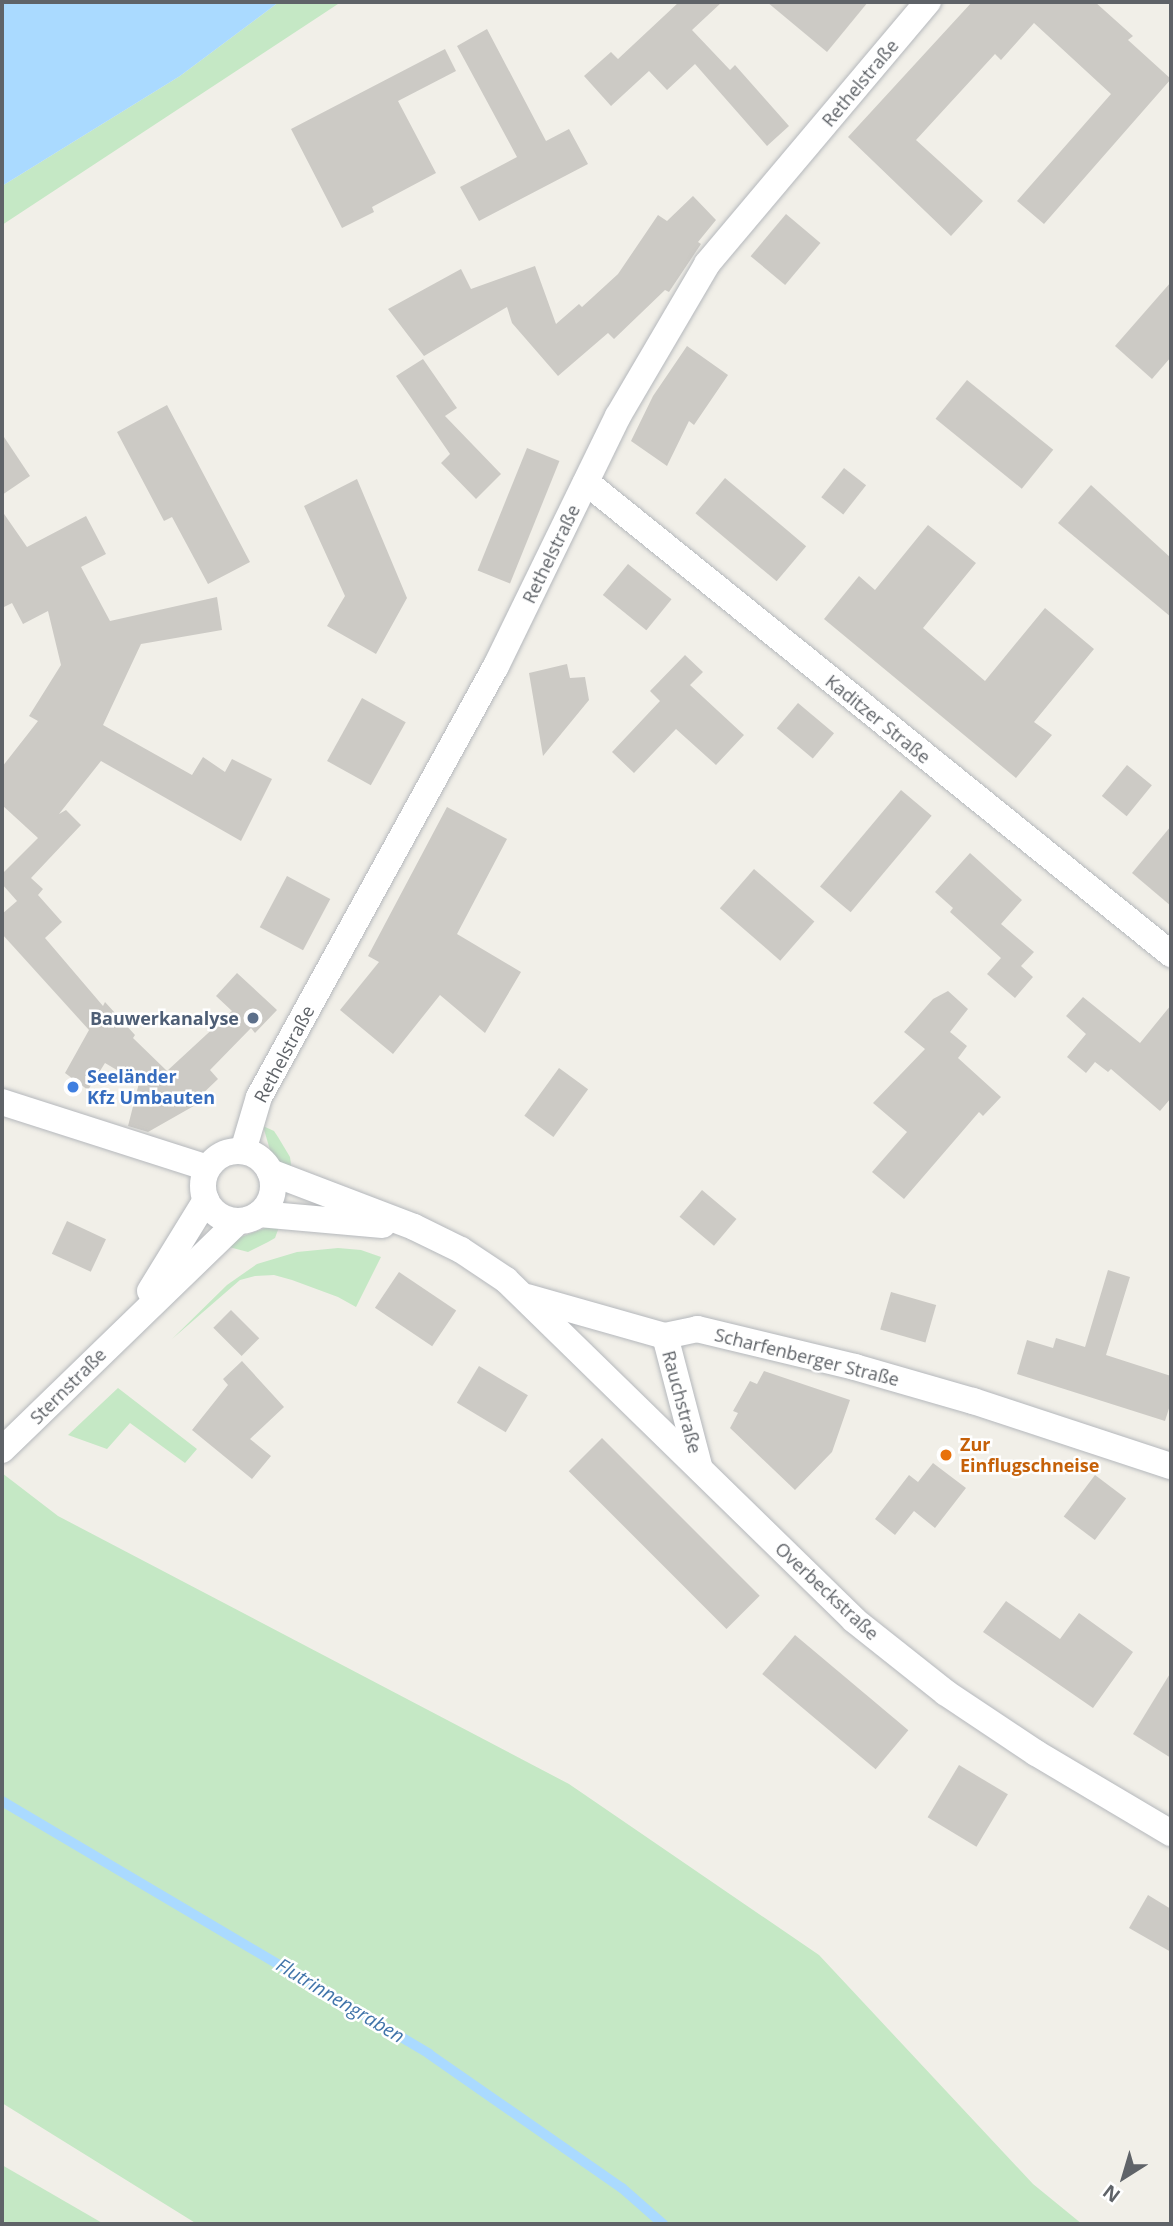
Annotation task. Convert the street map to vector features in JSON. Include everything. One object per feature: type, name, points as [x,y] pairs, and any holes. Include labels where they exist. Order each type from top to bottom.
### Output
[{"type":"street","name":"Rethelstraße","points":[[243,1151],[259,1097],[496,666],[618,416],[707,264],[928,2]]},
{"type":"street","name":"Kaditzer Straße","points":[[586,482],[1171,954]]},
{"type":"street","points":[[2,1102],[207,1168]]},
{"type":"street","points":[[243,1151],[254,1154],[270,1172],[272,1195],[249,1218],[218,1215],[205,1200],[203,1189],[207,1168],[222,1154],[243,1151]]},
{"type":"street","name":"Scharfenberger Straße","points":[[270,1172],[414,1227],[461,1250],[525,1296],[665,1336],[697,1329],[855,1367],[973,1401],[1171,1466]]},
{"type":"street","name":"Sternstraße","points":[[133,1320],[205,1200]]},
{"type":"street","name":"Scharfenberger Straße","points":[[249,1218],[414,1227]]},
{"type":"street","name":"Sternstraße","points":[[5,1447],[133,1320],[249,1218]]},
{"type":"street","name":"Overbeckstraße","points":[[525,1296],[854,1620],[946,1693],[1036,1753],[1171,1833]]},
{"type":"street","name":"Rauchstraße","points":[[665,1336],[699,1467]]},
{"type":"green space","points":[[279,2],[341,2],[2,225],[2,186],[180,76]]},
{"type":"green space","points":[[263,1126],[274,1131],[278,1137],[290,1157],[292,1172],[276,1164]]},
{"type":"green space","points":[[268,1227],[279,1227],[275,1238],[268,1242],[248,1252],[229,1247],[238,1238]]},
{"type":"green space","points":[[338,1248],[361,1250],[381,1257],[356,1307],[338,1297],[292,1280],[274,1275],[255,1276],[240,1280],[172,1339],[227,1285],[257,1264],[297,1252]]},
{"type":"green space","points":[[118,1388],[197,1449],[185,1463],[130,1423],[107,1449],[68,1435]]},
{"type":"green space","points":[[2,1473],[58,1516],[569,1784],[819,1955],[1033,2184],[1082,2224],[197,2224],[2,2103]]},
{"type":"green space","points":[[2,2165],[104,2224],[2,2224]]},
{"type":"water","points":[[2,2],[279,2],[180,76],[2,186]]},
{"type":"building","points":[[679,2],[722,2],[692,30],[730,70],[735,65],[789,126],[767,146],[695,64],[667,90],[649,71],[611,106],[584,76],[611,52],[618,59]]},
{"type":"building","points":[[767,2],[868,2],[827,52]]},
{"type":"building","points":[[972,2],[1095,2],[1133,36],[1128,40],[1171,79],[1044,224],[1017,201],[1111,94],[1034,23],[1001,60],[995,54],[916,140],[983,201],[951,236],[848,137]]},
{"type":"building","points":[[487,29],[546,141],[569,129],[588,164],[479,221],[460,187],[517,157],[457,46]]},
{"type":"building","points":[[445,49],[456,71],[398,101],[436,173],[372,207],[374,212],[342,228],[291,129]]},
{"type":"building","points":[[693,196],[716,220],[698,242],[701,244],[669,292],[665,290],[614,339],[608,333],[558,376],[512,323],[507,307],[424,356],[388,309],[461,269],[471,289],[535,266],[556,324],[579,304],[582,307],[618,274],[658,215],[667,221]]},
{"type":"building","points":[[786,214],[820,243],[785,285],[751,256]]},
{"type":"building","points":[[1171,282],[1171,357],[1152,379],[1115,346]]},
{"type":"building","points":[[687,346],[728,375],[694,425],[689,421],[667,466],[631,441],[653,396]]},
{"type":"building","points":[[423,359],[457,408],[445,416],[501,474],[476,499],[441,463],[450,454],[396,376]]},
{"type":"building","points":[[967,380],[1053,450],[1022,489],[936,419]]},
{"type":"building","points":[[167,405],[250,562],[208,584],[172,517],[164,521],[117,432]]},
{"type":"building","points":[[2,434],[30,476],[2,495]]},
{"type":"building","points":[[527,448],[559,461],[510,583],[478,570]]},
{"type":"building","points":[[844,468],[866,485],[843,514],[821,497]]},
{"type":"building","points":[[725,478],[806,546],[777,581],[695,513]]},
{"type":"building","points":[[357,479],[407,598],[376,654],[327,626],[345,596],[304,506]]},
{"type":"building","points":[[1091,485],[1171,558],[1171,617],[1058,523]]},
{"type":"building","points":[[2,511],[27,547],[86,516],[106,554],[81,567],[110,621],[217,597],[222,630],[141,644],[103,725],[192,775],[203,757],[225,772],[232,759],[272,779],[241,841],[101,761],[59,814],[66,810],[81,825],[31,878],[43,889],[38,895],[62,922],[45,938],[103,1006],[105,1002],[135,1035],[133,1038],[167,1071],[232,1011],[216,996],[237,973],[277,1010],[255,1033],[251,1028],[210,1070],[218,1079],[196,1100],[199,1103],[148,1132],[128,1126],[139,1083],[105,1063],[88,1090],[65,1073],[89,1030],[2,934],[2,914],[17,901],[2,884],[2,874],[38,838],[2,805],[2,767],[38,721],[29,716],[61,665],[48,611],[23,624],[12,603],[2,608]]},
{"type":"building","points":[[928,525],[976,563],[923,628],[985,681],[1045,608],[1094,649],[1034,722],[1052,735],[1016,778],[824,619],[859,576],[875,590]]},
{"type":"building","points":[[628,564],[672,599],[646,630],[603,595]]},
{"type":"building","points":[[685,655],[703,672],[690,685],[744,735],[716,765],[676,729],[634,773],[612,752],[660,701],[650,691]]},
{"type":"building","points":[[567,664],[570,678],[585,677],[589,700],[543,756],[529,673]]},
{"type":"building","points":[[362,698],[406,722],[371,785],[327,761]]},
{"type":"building","points":[[798,703],[834,733],[813,758],[777,728]]},
{"type":"building","points":[[1127,765],[1152,785],[1127,816],[1102,796]]},
{"type":"building","points":[[901,790],[932,816],[851,912],[820,887]]},
{"type":"building","points":[[447,807],[507,839],[457,934],[521,972],[485,1033],[440,995],[393,1054],[340,1010],[379,962],[368,956]]},
{"type":"building","points":[[1171,826],[1171,906],[1132,873]]},
{"type":"building","points":[[970,853],[1022,900],[1001,924],[1034,952],[1021,966],[1033,977],[1015,998],[987,974],[1001,958],[950,912],[953,908],[935,892]]},
{"type":"building","points":[[754,869],[814,921],[780,961],[720,908]]},
{"type":"building","points":[[287,876],[330,899],[303,950],[260,927]]},
{"type":"building","points":[[948,991],[968,1009],[950,1032],[967,1046],[958,1058],[1001,1097],[983,1116],[979,1112],[904,1199],[872,1172],[907,1132],[873,1103],[925,1049],[904,1032],[933,999]]},
{"type":"building","points":[[1083,997],[1140,1043],[1171,1005],[1171,1098],[1160,1111],[1111,1069],[1108,1072],[1095,1062],[1086,1073],[1067,1057],[1086,1034],[1066,1016]]},
{"type":"building","points":[[559,1068],[588,1089],[553,1137],[524,1116]]},
{"type":"building","points":[[702,1190],[736,1219],[714,1246],[680,1217]]},
{"type":"building","points":[[67,1221],[106,1239],[91,1272],[52,1254]]},
{"type":"building","points":[[1108,1270],[1130,1277],[1106,1355],[1171,1376],[1171,1402],[1165,1421],[1017,1374],[1027,1340],[1053,1348],[1056,1338],[1085,1347]]},
{"type":"building","points":[[399,1272],[456,1311],[432,1346],[375,1308]]},
{"type":"building","points":[[891,1292],[936,1305],[925,1342],[880,1329]]},
{"type":"building","points":[[231,1310],[259,1338],[242,1356],[213,1328]]},
{"type":"building","points":[[242,1361],[284,1407],[250,1439],[271,1456],[252,1479],[192,1430],[228,1385],[223,1379]]},
{"type":"building","points":[[479,1366],[528,1395],[506,1432],[457,1403]]},
{"type":"building","points":[[764,1371],[850,1400],[832,1452],[795,1490],[730,1428],[738,1413],[733,1411],[750,1381],[757,1384]]},
{"type":"building","points":[[602,1438],[760,1596],[726,1629],[569,1471]]},
{"type":"building","points":[[933,1463],[966,1488],[935,1528],[914,1511],[895,1535],[875,1519],[909,1475],[918,1482]]},
{"type":"building","points":[[1095,1475],[1126,1498],[1095,1540],[1064,1517]]},
{"type":"building","points":[[1006,1601],[1060,1639],[1079,1613],[1133,1652],[1093,1708],[983,1632]]},
{"type":"building","points":[[795,1635],[908,1730],[876,1769],[762,1674]]},
{"type":"building","points":[[1171,1672],[1171,1758],[1133,1734]]},
{"type":"building","points":[[959,1765],[1008,1794],[976,1847],[928,1817]]},
{"type":"building","points":[[1148,1895],[1171,1909],[1171,1952],[1129,1928]]},
{"type":"waterway","name":"Flutrinnengraben","points":[[2,1801],[429,2054],[622,2188],[663,2224]]},
{"type":"place","name":"Bauwerkanalyse","points":[[253,1018]]},
{"type":"place","name":"Seeländer Kfz Umbauten","points":[[73,1087]]},
{"type":"place","name":"Zur Einflugschneise","points":[[946,1455]]}]
